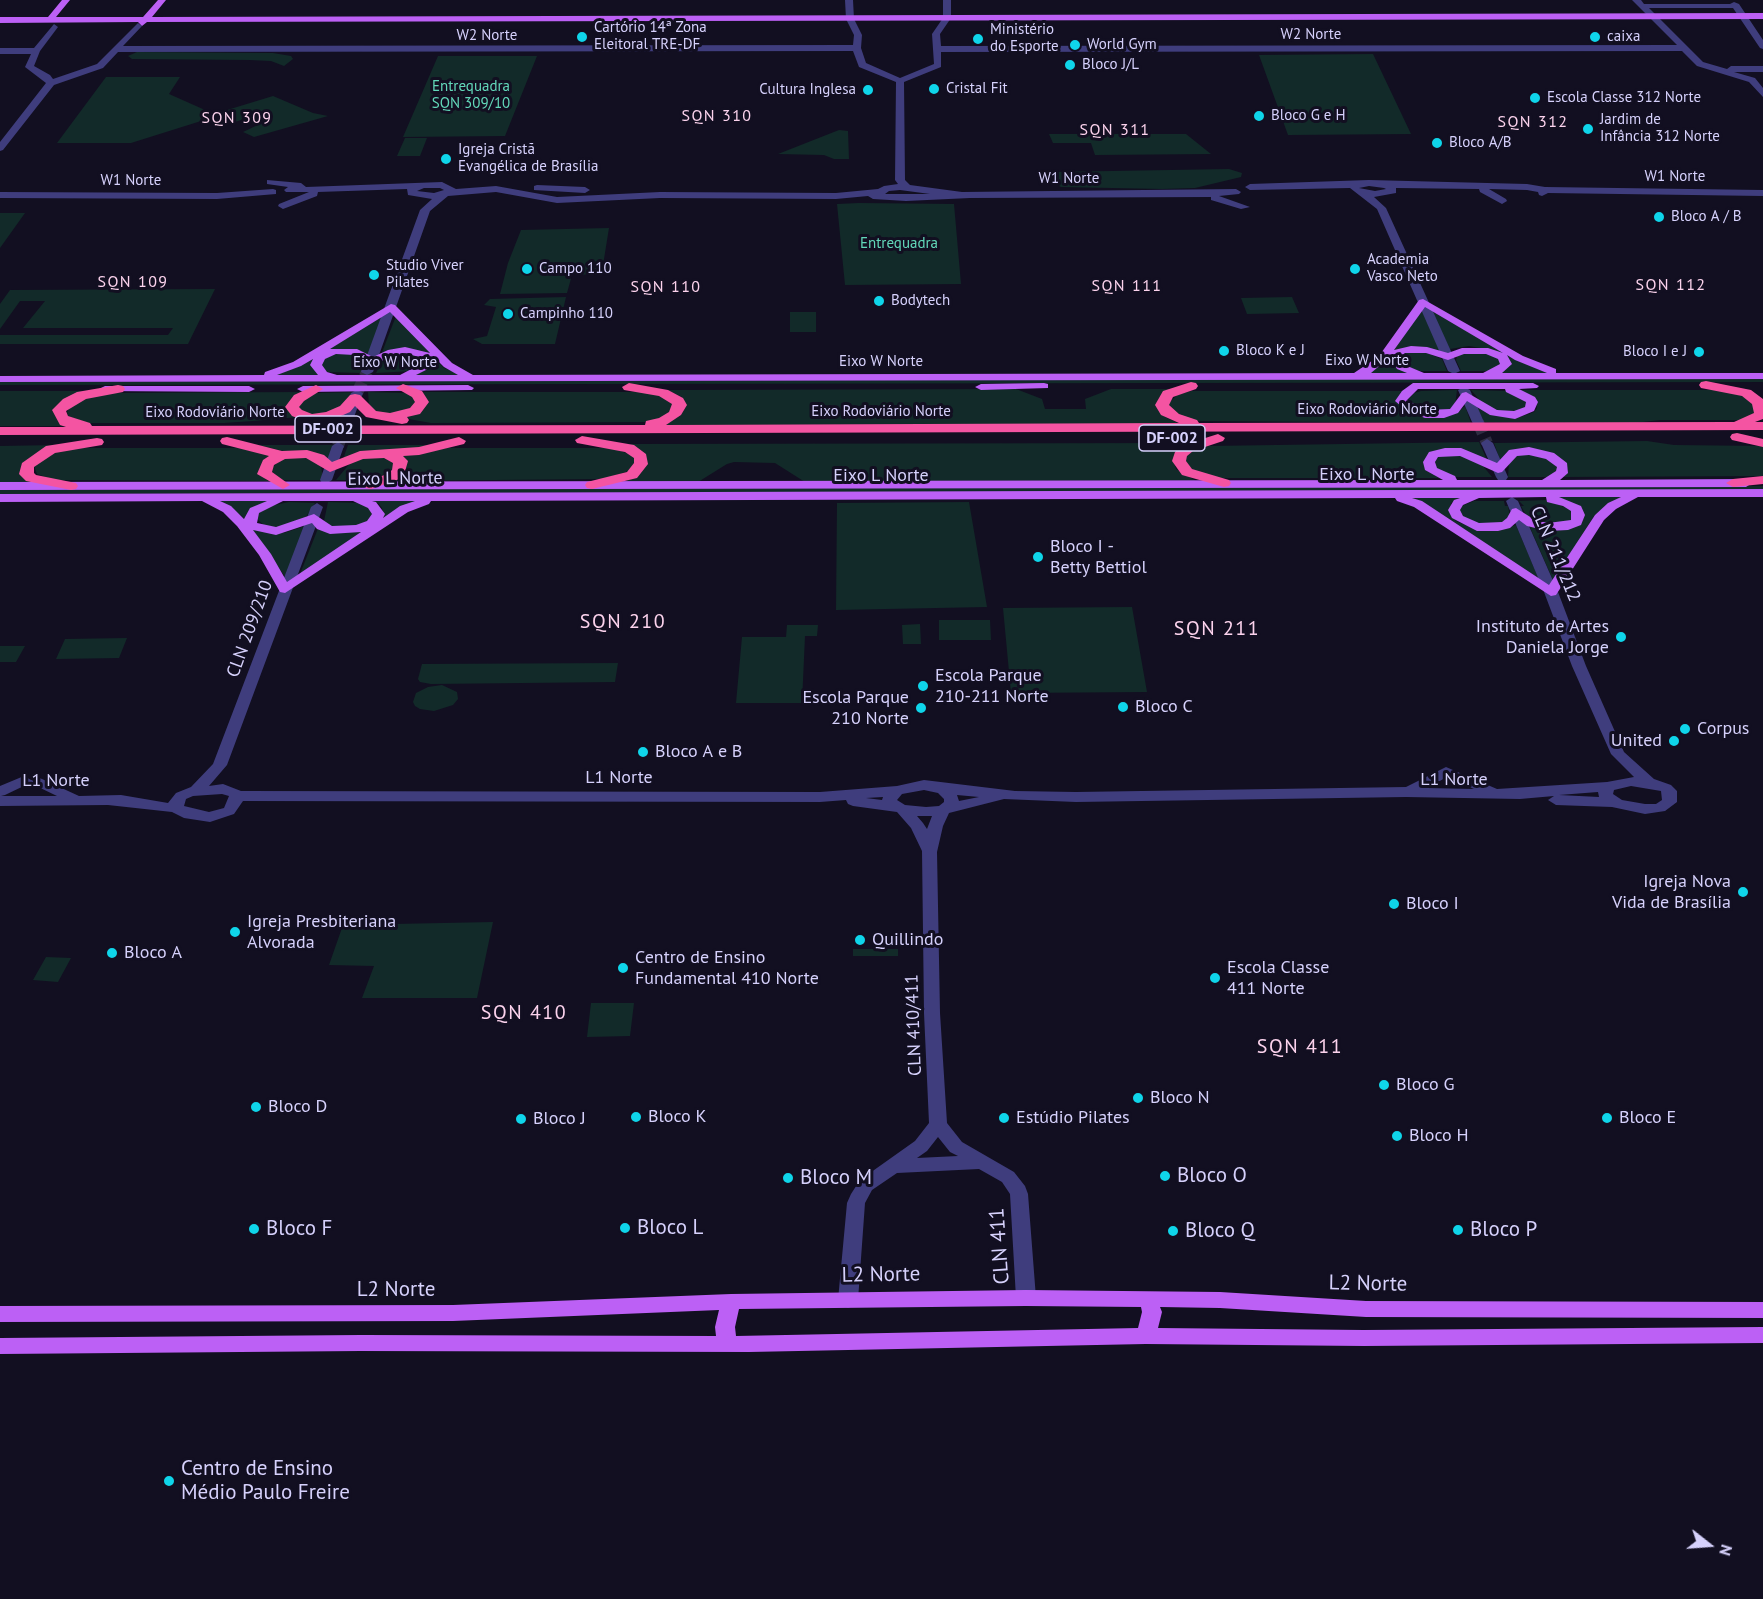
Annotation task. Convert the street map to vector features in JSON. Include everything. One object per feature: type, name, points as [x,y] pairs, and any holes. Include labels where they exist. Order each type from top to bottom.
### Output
[{"type":"highway","points":[[389,418],[414,411],[422,402],[417,394],[400,383]]},
{"type":"highway","points":[[1700,426],[1744,421],[1761,415],[1758,402],[1746,393],[1706,385]]},
{"type":"highway","points":[[1191,386],[1168,394],[1162,405],[1166,412],[1187,423],[1262,427]]},
{"type":"highway","points":[[607,429],[657,423],[678,411],[680,405],[673,396],[629,387]]},
{"type":"highway","points":[[311,418],[297,413],[292,407],[299,398],[316,388]]},
{"type":"highway","points":[[113,430],[65,422],[59,410],[82,395],[118,389]]},
{"type":"highway","points":[[204,429],[329,416],[338,413],[356,396],[371,414],[455,435]]},
{"type":"highway","name":"Eixo Rodoviário Norte","points":[[0,442],[227,441],[607,429],[1763,426]]},
{"type":"highway","name":"Eixo Rodoviário Norte","points":[[0,431],[204,429],[582,440],[1763,437]]},
{"type":"highway","points":[[227,441],[282,455],[308,454],[319,458],[328,474],[360,455],[419,451],[455,435]]},
{"type":"highway","points":[[1737,437],[1763,443]]},
{"type":"highway","points":[[1218,438],[1188,448],[1180,455],[1179,461],[1187,472],[1224,483]]},
{"type":"highway","points":[[582,440],[629,448],[641,457],[641,464],[632,475],[592,485]]},
{"type":"highway","points":[[70,486],[31,478],[26,474],[27,466],[51,449],[97,442]]},
{"type":"highway","points":[[370,485],[399,472],[401,461],[396,456],[387,453]]},
{"type":"highway","points":[[282,455],[268,464],[264,474],[286,491]]},
{"type":"highway","points":[[1733,483],[1763,482]]},
{"type":"main road","points":[[52,23],[66,0]]},
{"type":"main road","points":[[142,23],[162,0]]},
{"type":"main road","points":[[944,22],[1018,26],[1663,25],[1746,20],[1763,16]]},
{"type":"main road","points":[[1534,25],[1565,22],[1567,21],[1564,17]]},
{"type":"main road","points":[[743,26],[778,22],[944,22],[1006,18],[1651,17],[1746,20],[1763,24]]},
{"type":"main road","points":[[0,20],[52,23],[142,23],[201,19],[767,18],[778,22]]},
{"type":"main road","points":[[142,23],[173,27],[743,26],[766,24],[767,18]]},
{"type":"main road","points":[[972,25],[1004,23],[1006,18]]},
{"type":"main road","points":[[1018,26],[1018,21],[1021,20],[1050,18]]},
{"type":"main road","points":[[173,27],[206,23],[201,19]]},
{"type":"main road","points":[[217,26],[217,22],[227,19]]},
{"type":"main road","points":[[0,27],[52,23]]},
{"type":"main road","points":[[1355,377],[1373,367],[1383,358],[1423,302],[1519,358],[1541,368],[1576,376]]},
{"type":"main road","points":[[252,379],[297,364],[391,307],[448,365],[466,374],[479,377]]},
{"type":"main road","points":[[1425,376],[1401,367],[1395,355],[1402,350],[1420,349],[1448,357],[1469,350],[1488,351],[1502,357],[1506,364],[1503,368],[1486,375]]},
{"type":"main road","points":[[336,378],[318,370],[316,361],[334,351],[363,354],[370,367],[392,352],[405,350],[423,353],[428,357],[426,366],[400,383]]},
{"type":"main road","name":"Eixo W Norte","points":[[0,389],[316,388],[479,377],[1763,376]]},
{"type":"main road","name":"Eixo W Norte","points":[[0,379],[336,378],[400,383],[629,387],[1763,385]]},
{"type":"main road","points":[[1414,386],[1401,401],[1411,409],[1430,414],[1454,411],[1465,392],[1489,411],[1500,414],[1521,414],[1532,406],[1531,399],[1527,396],[1496,386]]},
{"type":"main road","points":[[1463,482],[1442,477],[1431,470],[1428,466],[1431,458],[1438,453],[1461,452],[1478,458],[1500,473],[1513,453],[1529,451],[1544,454],[1560,462],[1563,470],[1547,482]]},
{"type":"main road","name":"Eixo L Norte","points":[[0,498],[196,497],[370,485],[1733,483]]},
{"type":"main road","name":"Eixo L Norte","points":[[0,486],[286,491],[351,498],[1763,493]]},
{"type":"main road","points":[[286,491],[259,508],[251,515],[250,521],[262,529],[276,531],[287,529],[316,513],[321,526],[337,530],[358,529],[377,519],[378,510],[372,505],[351,498]]},
{"type":"main road","points":[[1381,493],[1418,504],[1551,592],[1599,518],[1612,506],[1640,494]]},
{"type":"main road","points":[[1480,494],[1458,502],[1454,510],[1458,518],[1477,527],[1494,528],[1510,523],[1514,507],[1531,523],[1548,527],[1568,526],[1577,522],[1578,512],[1572,506],[1534,494]]},
{"type":"main road","points":[[196,497],[227,509],[265,554],[285,589],[404,509],[443,496]]},
{"type":"main road","name":"L2 Norte","points":[[0,1314],[453,1314],[731,1302],[1026,1298],[1148,1298],[1355,1309],[1763,1310]]},
{"type":"main road","points":[[1146,1336],[1152,1312],[1148,1298]]},
{"type":"main road","points":[[727,1344],[725,1327],[731,1302]]},
{"type":"main road","points":[[1763,1321],[1763,1330]]},
{"type":"main road","points":[[0,1346],[361,1343],[727,1344],[1146,1336],[1364,1338],[1763,1335]]},
{"type":"street","points":[[849,0],[852,22],[858,35],[857,48],[862,65],[900,81],[938,65],[936,34],[944,22],[947,0]]},
{"type":"street","points":[[1639,3],[1733,3],[1763,46]]},
{"type":"street","points":[[1639,3],[1700,64],[1752,80],[1763,94]]},
{"type":"street","points":[[51,83],[47,77],[29,67],[52,23]]},
{"type":"street","points":[[0,148],[51,83],[100,66],[142,23]]},
{"type":"street","name":"W2 Norte","points":[[118,49],[857,48]]},
{"type":"street","name":"W2 Norte","points":[[937,49],[1685,48]]},
{"type":"street","points":[[0,51],[36,51]]},
{"type":"street","points":[[873,70],[931,69]]},
{"type":"street","points":[[1713,69],[1763,71]]},
{"type":"street","points":[[1752,80],[1763,71]]},
{"type":"street","points":[[38,72],[87,72]]},
{"type":"street","points":[[900,81],[900,185]]},
{"type":"street","points":[[1541,177],[1571,190]]},
{"type":"street","points":[[270,182],[326,190]]},
{"type":"street","points":[[900,185],[919,194]]},
{"type":"street","points":[[496,189],[557,200],[623,195],[884,195],[900,185]]},
{"type":"street","points":[[1251,185],[1297,189],[1359,190],[1509,189],[1524,195],[1542,191]]},
{"type":"street","points":[[1235,190],[1251,185],[1359,190],[1382,208],[1454,371]]},
{"type":"street","points":[[277,200],[326,190],[344,189],[446,191],[542,188],[623,195]]},
{"type":"street","points":[[532,196],[542,188]]},
{"type":"street","points":[[1388,190],[1509,189]]},
{"type":"street","name":"W1 Norte","points":[[0,196],[238,196],[277,200],[291,192],[326,190]]},
{"type":"street","name":"W1 Norte","points":[[884,195],[1191,194],[1235,190]]},
{"type":"street","name":"W1 Norte","points":[[1178,194],[1235,190]]},
{"type":"street","points":[[1382,208],[1388,190]]},
{"type":"street","points":[[1483,190],[1502,201]]},
{"type":"street","points":[[415,191],[425,210]]},
{"type":"street","points":[[370,367],[425,210],[446,191]]},
{"type":"street","name":"W1 Norte","points":[[1542,191],[1586,192]]},
{"type":"street","name":"W1 Norte","points":[[1542,191],[1763,193]]},
{"type":"street","points":[[1191,194],[1245,207]]},
{"type":"street","points":[[1465,392],[1478,422]]},
{"type":"street","points":[[345,425],[356,396]]},
{"type":"street","points":[[1487,443],[1500,473]]},
{"type":"street","points":[[328,474],[338,446]]},
{"type":"street","name":"CLN 211/212","points":[[1514,507],[1618,754],[1650,783]]},
{"type":"street","name":"CLN 209/210","points":[[196,791],[220,765],[285,589],[316,513]]},
{"type":"street","points":[[1613,801],[1605,794],[1611,785],[1618,754]]},
{"type":"street","name":"CLN 209/210","points":[[220,765],[223,789]]},
{"type":"street","points":[[1407,792],[1446,771],[1502,794]]},
{"type":"street","name":"L1 Norte","points":[[235,801],[383,803],[418,798],[820,797],[897,791],[924,785],[1015,796],[1295,795],[1407,792],[1502,794],[1554,792],[1631,781],[1662,786],[1670,791],[1671,796],[1666,805],[1645,809],[1613,801],[1374,800],[1295,795]]},
{"type":"street","points":[[0,792],[31,782],[83,801]]},
{"type":"street","points":[[223,789],[230,790],[235,801],[222,815],[210,817],[184,813],[179,802],[196,791],[223,789]]},
{"type":"street","points":[[943,789],[952,798],[945,809]]},
{"type":"street","points":[[897,791],[889,799],[898,808]]},
{"type":"street","name":"L1 Norte","points":[[820,797],[926,812],[1015,796]]},
{"type":"street","name":"L1 Norte","points":[[0,801],[179,802]]},
{"type":"street","name":"CLN 410/411","points":[[898,808],[918,826],[929,852]]},
{"type":"street","name":"CLN 410/411","points":[[938,1124],[932,1013],[929,852],[932,834],[945,809]]},
{"type":"street","points":[[848,1300],[856,1203],[866,1185],[926,1142],[938,1124]]},
{"type":"street","name":"CLN 411","points":[[938,1124],[956,1147],[1008,1177],[1019,1194],[1026,1298]]},
{"type":"street","points":[[895,1166],[979,1162]]},
{"type":"green space","points":[[137,52],[273,53],[291,56],[293,59],[284,66],[271,61],[132,59],[128,56]]},
{"type":"green space","points":[[1373,54],[1411,134],[1288,135],[1259,55]]},
{"type":"green space","name":"Entrequadra SQN 309/10","points":[[438,56],[537,56],[505,136],[403,137]]},
{"type":"green space","points":[[106,77],[180,77],[169,94],[214,114],[273,96],[313,113],[328,116],[254,137],[243,132],[262,123],[250,117],[232,123],[217,116],[131,143],[57,143]]},
{"type":"green space","points":[[839,130],[848,131],[849,159],[834,159],[824,155],[778,154]]},
{"type":"green space","points":[[1049,134],[1186,134],[1211,154],[1095,155],[1091,143],[1053,143]]},
{"type":"green space","points":[[405,138],[427,138],[420,156],[397,156]]},
{"type":"green space","points":[[1229,169],[1242,173],[1241,177],[1195,188],[1162,189],[1061,187],[1053,183],[1052,172]]},
{"type":"green space","name":"Entrequadra","points":[[837,204],[954,204],[961,284],[845,285]]},
{"type":"green space","points":[[0,213],[25,213],[0,248]]},
{"type":"green space","points":[[609,228],[599,274],[572,275],[567,293],[500,294],[508,263],[521,230]]},
{"type":"green space","points":[[215,289],[188,344],[0,344],[0,335],[168,335],[173,328],[23,328],[45,301],[20,301],[0,329],[0,304],[10,290]]},
{"type":"green space","points":[[566,297],[555,344],[482,344],[473,339],[487,336],[496,307],[484,305],[490,299]]},
{"type":"green space","points":[[1292,297],[1299,313],[1247,314],[1241,298]]},
{"type":"green space","points":[[1423,309],[1441,352],[1424,347],[1391,356],[1396,367],[1412,374],[1368,374],[1383,363]]},
{"type":"green space","points":[[1430,310],[1521,362],[1557,373],[1498,374],[1510,366],[1492,350],[1469,346],[1450,349]]},
{"type":"green space","points":[[790,312],[816,312],[816,332],[790,332]]},
{"type":"green space","points":[[384,316],[370,355],[354,349],[319,356],[325,376],[272,376],[300,366]]},
{"type":"green space","points":[[396,316],[444,368],[464,376],[411,376],[427,370],[433,362],[426,352],[418,350],[381,355]]},
{"type":"green space","points":[[1422,351],[1442,359],[1447,371],[1420,371],[1406,367],[1401,356],[1408,352]]},
{"type":"green space","points":[[1478,351],[1498,357],[1502,364],[1489,371],[1461,371],[1456,360],[1457,356],[1460,353]]},
{"type":"green space","points":[[349,353],[365,360],[362,373],[325,372],[320,362],[323,359],[336,354]]},
{"type":"green space","points":[[398,353],[419,355],[425,360],[413,371],[376,373],[384,358]]},
{"type":"green space","points":[[1763,378],[1763,382],[0,385],[0,382]]},
{"type":"green space","points":[[1016,389],[1042,399],[1045,409],[1086,409],[1085,399],[1111,389],[1171,389],[1159,398],[1157,408],[1165,417],[1180,424],[662,425],[680,416],[686,407],[682,397],[667,390]]},
{"type":"green space","points":[[1457,390],[1455,405],[1450,410],[1425,411],[1407,401],[1414,393],[1421,391]]},
{"type":"green space","points":[[1471,390],[1508,391],[1526,400],[1528,406],[1520,412],[1494,411],[1482,403]]},
{"type":"green space","points":[[1519,390],[1727,390],[1755,402],[1758,413],[1740,420],[1660,420],[1634,423],[1484,422],[1476,405],[1489,414],[1520,417],[1534,412],[1537,408],[1536,401]]},
{"type":"green space","points":[[0,391],[89,391],[55,412],[59,422],[69,426],[0,426]]},
{"type":"green space","points":[[1191,391],[1404,391],[1400,393],[1412,412],[1457,413],[1465,406],[1471,423],[1195,421],[1171,412],[1168,404],[1177,395]]},
{"type":"green space","points":[[303,392],[295,397],[298,417],[253,421],[88,423],[68,416],[67,412],[74,402],[107,393]]},
{"type":"green space","points":[[355,392],[343,407],[315,415],[299,411],[297,404],[316,393]]},
{"type":"green space","points":[[368,392],[407,393],[413,395],[418,403],[405,413],[379,414],[369,406]]},
{"type":"green space","points":[[420,392],[647,392],[656,393],[673,401],[671,414],[649,422],[431,423],[403,418],[427,401]]},
{"type":"green space","points":[[1647,441],[1674,445],[1763,446],[1763,476],[1563,477],[1568,470],[1564,462],[1512,451],[1507,452],[1500,460],[1494,443]]},
{"type":"green space","points":[[1479,442],[1487,460],[1467,451],[1430,453],[1424,461],[1426,470],[1439,478],[1215,478],[1197,474],[1185,464],[1187,454],[1200,447],[1209,446]]},
{"type":"green space","points":[[1190,443],[1177,449],[1173,460],[1176,469],[1196,481],[805,482],[775,463],[734,462],[698,482],[621,483],[636,477],[645,454],[635,446],[628,444]]},
{"type":"green space","points":[[56,445],[28,459],[35,484],[0,484],[0,446]]},
{"type":"green space","points":[[258,445],[336,445],[330,462]]},
{"type":"green space","points":[[348,445],[431,445],[342,462]]},
{"type":"green space","points":[[72,448],[243,448],[277,456],[263,477],[268,481],[54,480],[37,474],[34,466],[50,454]]},
{"type":"green space","points":[[447,448],[613,448],[634,456],[635,462],[629,471],[603,479],[390,481],[398,456]]},
{"type":"green space","points":[[1524,453],[1550,459],[1559,469],[1547,477],[1508,477],[1509,462],[1514,456]]},
{"type":"green space","points":[[1460,454],[1483,466],[1492,477],[1451,477],[1436,470],[1435,459],[1438,456]]},
{"type":"green space","points":[[374,455],[395,460],[396,470],[374,480],[336,480],[351,462]]},
{"type":"green space","points":[[304,456],[321,465],[323,480],[280,480],[270,469],[283,458]]},
{"type":"green space","points":[[1763,486],[1763,490],[0,494],[0,490]]},
{"type":"green space","points":[[1553,496],[1624,496],[1609,503],[1594,516],[1553,580],[1529,525],[1576,526],[1582,522],[1584,517],[1577,506]]},
{"type":"green space","points":[[1405,497],[1460,497],[1451,503],[1450,512],[1456,521],[1473,528],[1491,531],[1516,525],[1540,582]]},
{"type":"green space","points":[[218,500],[274,500],[248,517],[273,533],[284,533],[305,526],[286,578],[242,516]]},
{"type":"green space","points":[[369,500],[426,500],[298,579],[319,526],[346,533],[383,514],[378,503]]},
{"type":"green space","points":[[1546,500],[1572,510],[1573,521],[1559,525],[1536,522],[1527,517],[1521,506],[1524,506],[1519,501]]},
{"type":"green space","points":[[1474,501],[1504,501],[1505,506],[1508,506],[1510,516],[1500,525],[1472,523],[1460,514],[1459,507]]},
{"type":"green space","points":[[289,502],[315,503],[304,520],[286,528],[265,526],[257,519],[258,513],[270,506]]},
{"type":"green space","points":[[328,502],[360,503],[374,510],[371,521],[348,528],[331,526],[324,521]]},
{"type":"green space","points":[[969,502],[987,607],[836,610],[837,503]]},
{"type":"green space","points":[[1132,607],[1147,692],[1011,693],[1003,608]]},
{"type":"green space","points":[[939,620],[990,620],[991,640],[939,640]]},
{"type":"green space","points":[[920,624],[921,644],[903,644],[902,625]]},
{"type":"green space","points":[[787,625],[818,625],[817,636],[805,636],[802,703],[736,703],[742,637],[786,637]]},
{"type":"green space","points":[[127,638],[119,658],[56,659],[65,639]]},
{"type":"green space","points":[[0,646],[25,646],[16,662],[0,662]]},
{"type":"green space","points":[[618,663],[615,682],[431,684],[420,682],[418,679],[422,664]]},
{"type":"green space","points":[[442,685],[457,692],[458,699],[453,705],[434,711],[415,706],[413,702],[416,693],[428,687]]},
{"type":"green space","points":[[493,922],[477,998],[362,998],[374,966],[329,965],[343,925]]},
{"type":"green space","points":[[853,949],[898,949],[898,956],[853,956]]},
{"type":"green space","points":[[46,957],[71,958],[58,982],[33,980]]},
{"type":"green space","points":[[591,1003],[634,1003],[630,1036],[587,1037]]},
{"type":"tunnel","points":[[357,393],[367,372]]},
{"type":"tunnel","points":[[1478,422],[1487,443]]},
{"type":"tunnel","points":[[338,446],[345,425]]},
{"type":"place","name":"Cartório 14ª Zona Eleitoral TRE-DF","points":[[582,37]]},
{"type":"place","name":"caixa","points":[[1595,37]]},
{"type":"place","name":"Ministério do Esporte","points":[[978,39]]},
{"type":"place","name":"World Gym","points":[[1075,45]]},
{"type":"place","name":"Bloco J/L","points":[[1070,65]]},
{"type":"place","name":"Cristal Fit","points":[[934,89]]},
{"type":"place","name":"Cultura Inglesa","points":[[868,90]]},
{"type":"place","name":"Escola Classe 312 Norte","points":[[1535,98]]},
{"type":"place","name":"Bloco G e H","points":[[1259,116]]},
{"type":"place","name":"Jardim de Infância 312 Norte","points":[[1588,129]]},
{"type":"place","name":"Bloco A/B","points":[[1437,143]]},
{"type":"place","name":"Igreja Cristã Evangélica de Brasília","points":[[446,159]]},
{"type":"place","name":"Bloco A / B","points":[[1659,217]]},
{"type":"place","name":"Campo 110","points":[[527,269]]},
{"type":"place","name":"Academia Vasco Neto","points":[[1355,269]]},
{"type":"place","name":"Studio Viver Pilates","points":[[374,275]]},
{"type":"place","name":"Bodytech","points":[[879,301]]},
{"type":"place","name":"Campinho 110","points":[[508,314]]},
{"type":"place","name":"Bloco K e J","points":[[1224,351]]},
{"type":"place","name":"Bloco I e J","points":[[1699,352]]},
{"type":"place","name":"Bloco I - Betty Bettiol","points":[[1038,557]]},
{"type":"place","name":"Instituto de Artes Daniela Jorge","points":[[1621,637]]},
{"type":"place","name":"Escola Parque 210-211 Norte","points":[[923,686]]},
{"type":"place","name":"Bloco C","points":[[1123,707]]},
{"type":"place","name":"Escola Parque 210 Norte","points":[[921,708]]},
{"type":"place","name":"Corpus","points":[[1685,729]]},
{"type":"place","name":"United","points":[[1674,741]]},
{"type":"place","name":"Bloco A e B","points":[[643,752]]},
{"type":"place","name":"Igreja Nova Vida de Brasília","points":[[1743,892]]},
{"type":"place","name":"Bloco I","points":[[1394,904]]},
{"type":"place","name":"Igreja Presbiteriana Alvorada","points":[[235,932]]},
{"type":"place","name":"Quillindo","points":[[860,940]]},
{"type":"place","name":"Bloco A","points":[[112,953]]},
{"type":"place","name":"Centro de Ensino Fundamental 410 Norte","points":[[623,968]]},
{"type":"place","name":"Escola Classe 411 Norte","points":[[1215,978]]},
{"type":"place","name":"Bloco G","points":[[1384,1085]]},
{"type":"place","name":"Bloco N","points":[[1138,1098]]},
{"type":"place","name":"Bloco D","points":[[256,1107]]},
{"type":"place","name":"Bloco K","points":[[636,1117]]},
{"type":"place","name":"Estúdio Pilates","points":[[1004,1118]]},
{"type":"place","name":"Bloco E","points":[[1607,1118]]},
{"type":"place","name":"Bloco J","points":[[521,1119]]},
{"type":"place","name":"Bloco H","points":[[1397,1136]]},
{"type":"place","name":"Bloco O","points":[[1165,1176]]},
{"type":"place","name":"Bloco M","points":[[788,1178]]},
{"type":"place","name":"Bloco L","points":[[625,1228]]},
{"type":"place","name":"Bloco F","points":[[254,1229]]},
{"type":"place","name":"Bloco P","points":[[1458,1230]]},
{"type":"place","name":"Bloco Q","points":[[1173,1231]]},
{"type":"place","name":"Centro de Ensino Médio Paulo Freire","points":[[169,1481]]},
{"type":"district","name":"SQN 310","points":[[717,116]]},
{"type":"district","name":"SQN 309","points":[[237,118]]},
{"type":"district","name":"SQN 312","points":[[1533,122]]},
{"type":"district","name":"SQN 311","points":[[1115,130]]},
{"type":"district","name":"SQN 109","points":[[133,282]]},
{"type":"district","name":"SQN 112","points":[[1671,285]]},
{"type":"district","name":"SQN 111","points":[[1127,286]]},
{"type":"district","name":"SQN 110","points":[[666,287]]},
{"type":"district","name":"SQN 210","points":[[623,622]]},
{"type":"district","name":"SQN 211","points":[[1217,629]]},
{"type":"district","name":"SQN 410","points":[[524,1013]]},
{"type":"district","name":"SQN 411","points":[[1300,1047]]}]
